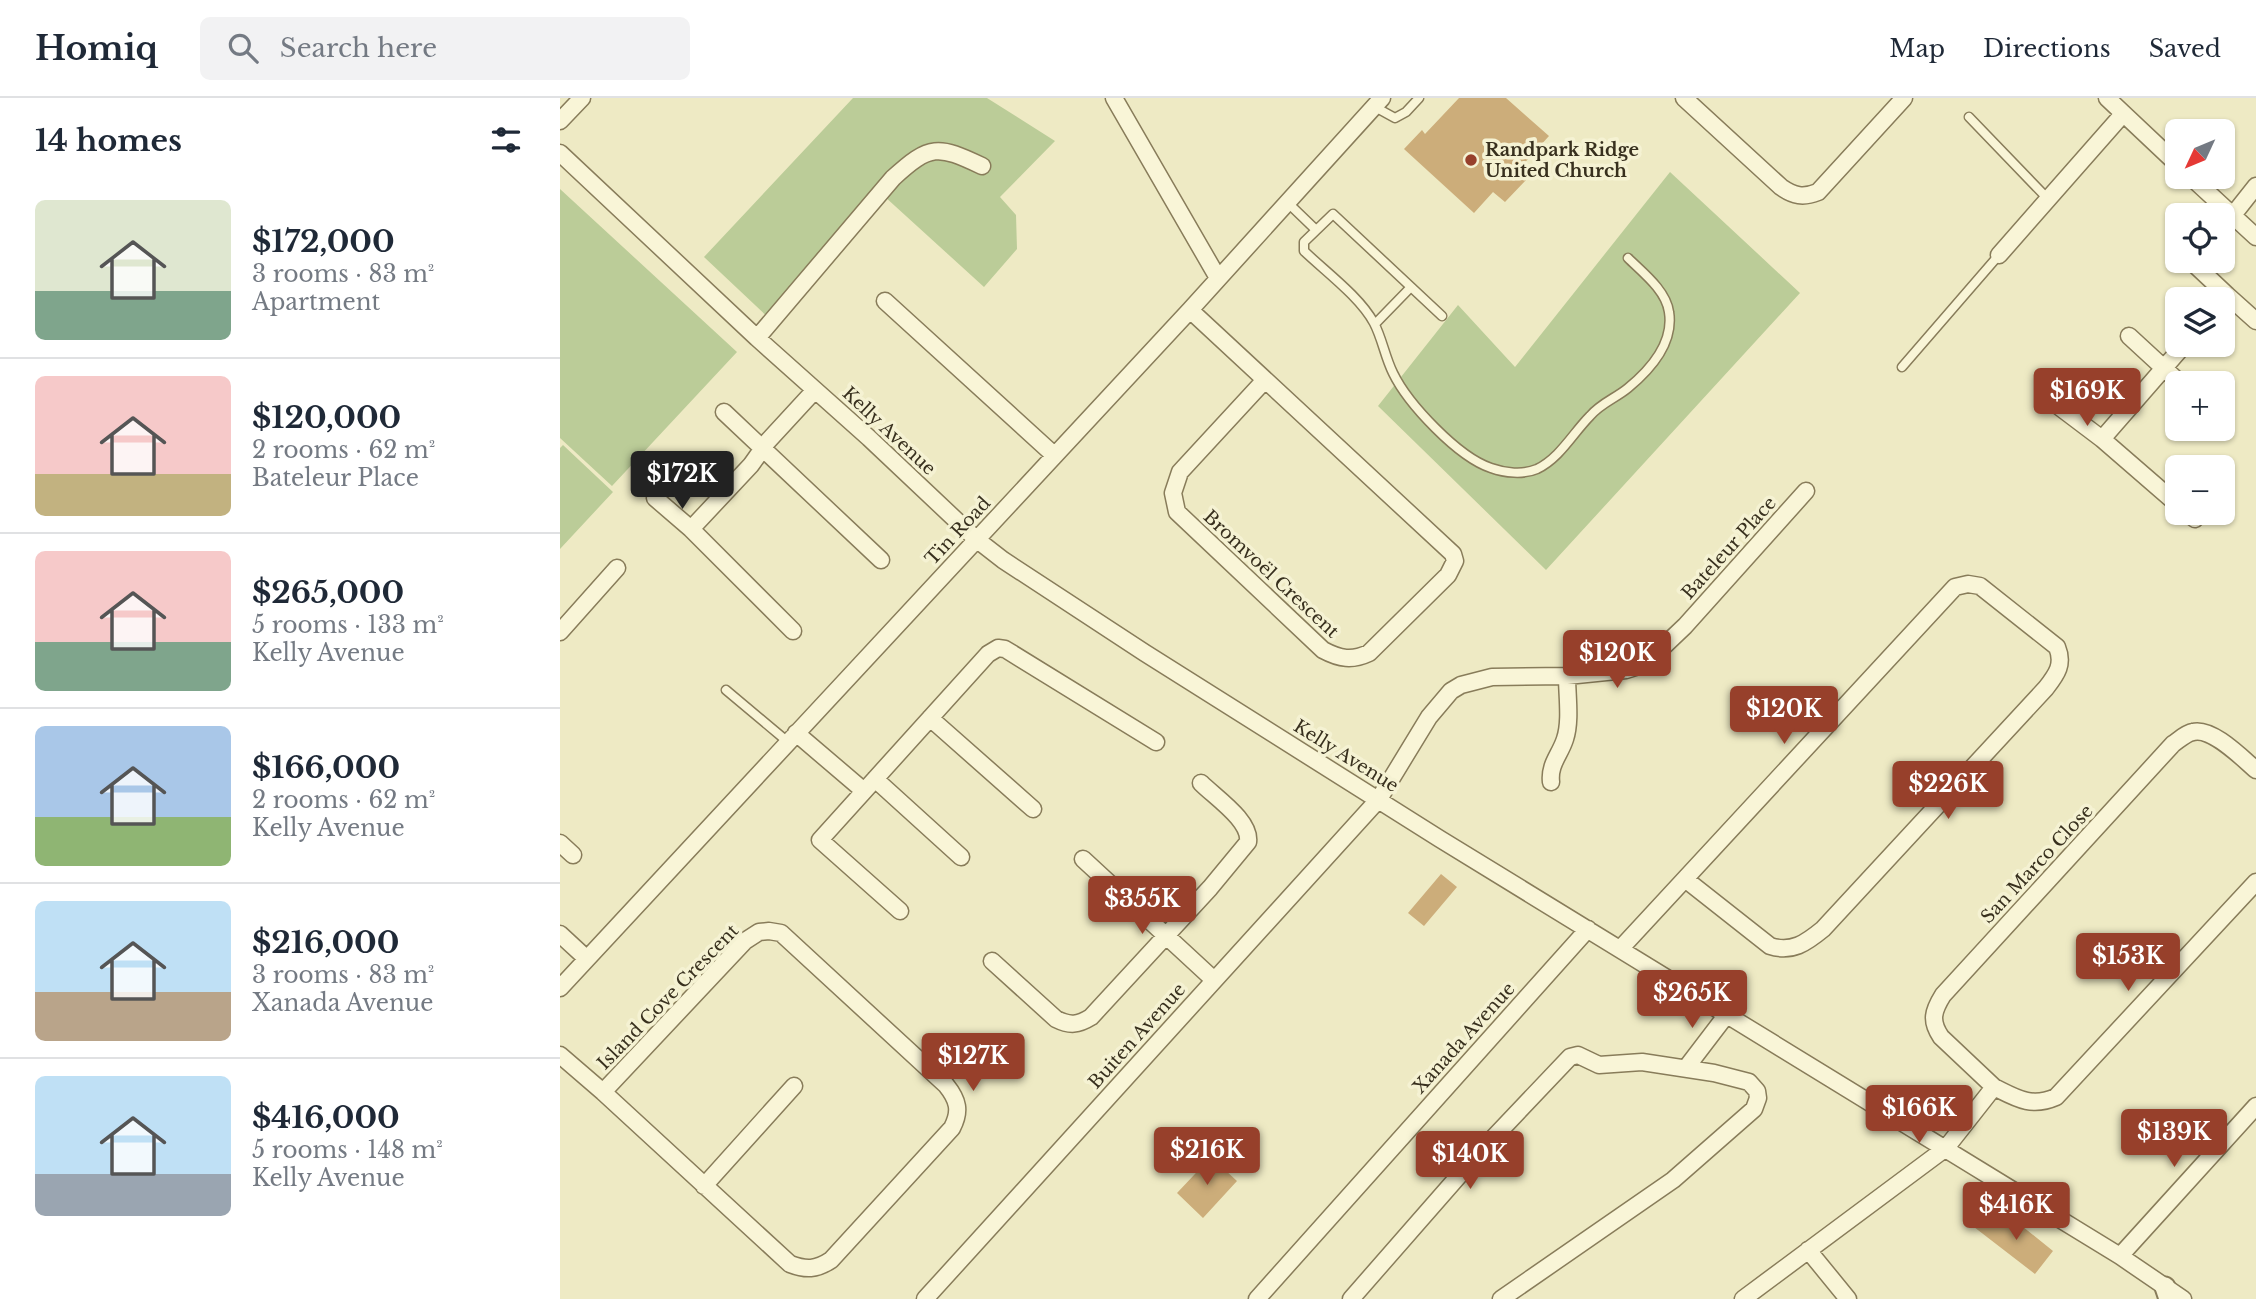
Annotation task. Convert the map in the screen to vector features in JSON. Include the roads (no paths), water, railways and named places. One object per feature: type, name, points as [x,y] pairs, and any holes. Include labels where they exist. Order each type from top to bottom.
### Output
[{"type":"street","points":[[560,121],[582,98]]},
{"type":"street","points":[[1114,98],[1218,278]]},
{"type":"street","points":[[1684,98],[1781,187],[1799,196],[1818,192],[1904,98]]},
{"type":"street","points":[[2107,98],[2165,153]]},
{"type":"street","name":"Tin Road","points":[[560,988],[1189,310],[1378,102]]},
{"type":"street","points":[[1999,255],[2123,114]]},
{"type":"street","points":[[757,338],[893,178],[908,164],[937,149],[949,150],[982,166]]},
{"type":"street","name":"Kelly Avenue","points":[[560,153],[757,338],[976,539],[1003,560],[1134,646],[1379,799],[2120,1256],[2167,1293],[2183,1299]]},
{"type":"street","points":[[2235,212],[2256,186]]},
{"type":"street","points":[[2204,189],[2220,203]]},
{"type":"street","points":[[2235,217],[2256,237]]},
{"type":"street","points":[[2202,273],[2215,287]]},
{"type":"street","points":[[885,301],[1055,455]]},
{"type":"street","points":[[2235,305],[2256,321]]},
{"type":"street","name":"Bromvoël Crescent","points":[[1189,310],[1453,554],[1453,568],[1439,585],[1369,653],[1355,659],[1336,657],[1323,650],[1177,512],[1173,493],[1180,472],[1264,382]]},
{"type":"street","points":[[2129,336],[2166,371]]},
{"type":"street","points":[[2102,439],[2174,357]]},
{"type":"street","points":[[691,529],[816,390]]},
{"type":"street","points":[[2053,402],[2102,439],[2165,494]]},
{"type":"street","points":[[724,412],[881,560]]},
{"type":"street","name":"Bateleur Place","points":[[1379,799],[1423,725],[1451,691],[1469,682],[1492,677],[1567,676],[1626,670],[1645,664],[1685,626],[1806,491]]},
{"type":"street","points":[[656,498],[691,529],[793,631]]},
{"type":"street","points":[[560,632],[617,568]]},
{"type":"street","points":[[1621,948],[1955,587],[1968,584],[1980,586],[2057,647],[2061,661],[2059,670],[2046,688],[1823,929],[1807,942],[1790,948],[1770,946],[1685,879]]},
{"type":"street","points":[[900,911],[820,840],[988,654],[998,648],[1006,649],[1156,742]]},
{"type":"street","points":[[1551,782],[1551,769],[1567,729],[1567,676]]},
{"type":"street","points":[[930,718],[1033,809]]},
{"type":"street","name":"San Marco Close","points":[[2256,770],[2211,734],[2193,731],[2178,740],[1942,995],[1932,1016],[1936,1028],[1941,1037],[1994,1087],[2018,1100],[2031,1103],[2045,1102],[2056,1097],[2256,882]]},
{"type":"street","points":[[792,738],[870,785],[961,857]]},
{"type":"street","points":[[992,961],[1056,1018],[1065,1023],[1080,1024],[1091,1017],[1245,847],[1249,838],[1244,823],[1201,783]]},
{"type":"street","name":"Buiten Avenue","points":[[929,1297],[1379,799]]},
{"type":"street","points":[[560,843],[573,855]]},
{"type":"street","points":[[1083,859],[1214,980]]},
{"type":"street","name":"Xanada Avenue","points":[[1257,1299],[1588,929]]},
{"type":"street","name":"Island Cove Crescent","points":[[560,1055],[603,1091],[790,1264],[810,1269],[820,1267],[831,1260],[952,1128],[958,1116],[955,1097],[946,1085],[781,933],[769,930],[746,941],[603,1091]]},
{"type":"street","points":[[560,934],[587,958]]},
{"type":"street","points":[[1686,1068],[1728,1013]]},
{"type":"street","points":[[1351,1299],[1477,1155],[1570,1057],[1578,1055],[1599,1065],[1629,1062],[1714,1073],[1749,1082],[1757,1091],[1756,1106],[1673,1180],[1501,1299]]},
{"type":"street","points":[[704,1186],[794,1086]]},
{"type":"street","points":[[1743,1299],[1945,1149],[1994,1087]]},
{"type":"street","points":[[2120,1256],[2256,1106]]},
{"type":"street","points":[[1808,1250],[1848,1299]]},
{"type":"lane","points":[[1378,102],[1395,118],[1406,112],[1419,98]]},
{"type":"lane","points":[[1969,117],[2048,199]]},
{"type":"lane","points":[[1287,202],[1315,229]]},
{"type":"lane","points":[[1442,316],[1338,216],[1329,216],[1304,242],[1304,251],[1362,307],[1375,324],[1392,373],[1408,399],[1441,433],[1489,468],[1513,474],[1537,469],[1557,454],[1589,416],[1636,380],[1664,347],[1670,328],[1669,309],[1656,286],[1628,258]]},
{"type":"lane","points":[[1902,367],[1999,255]]},
{"type":"lane","points":[[1375,324],[1410,287]]},
{"type":"lane","points":[[726,690],[792,738]]},
{"type":"place","name":"Randpark Ridge United Church","points":[[1471,160]]}]
